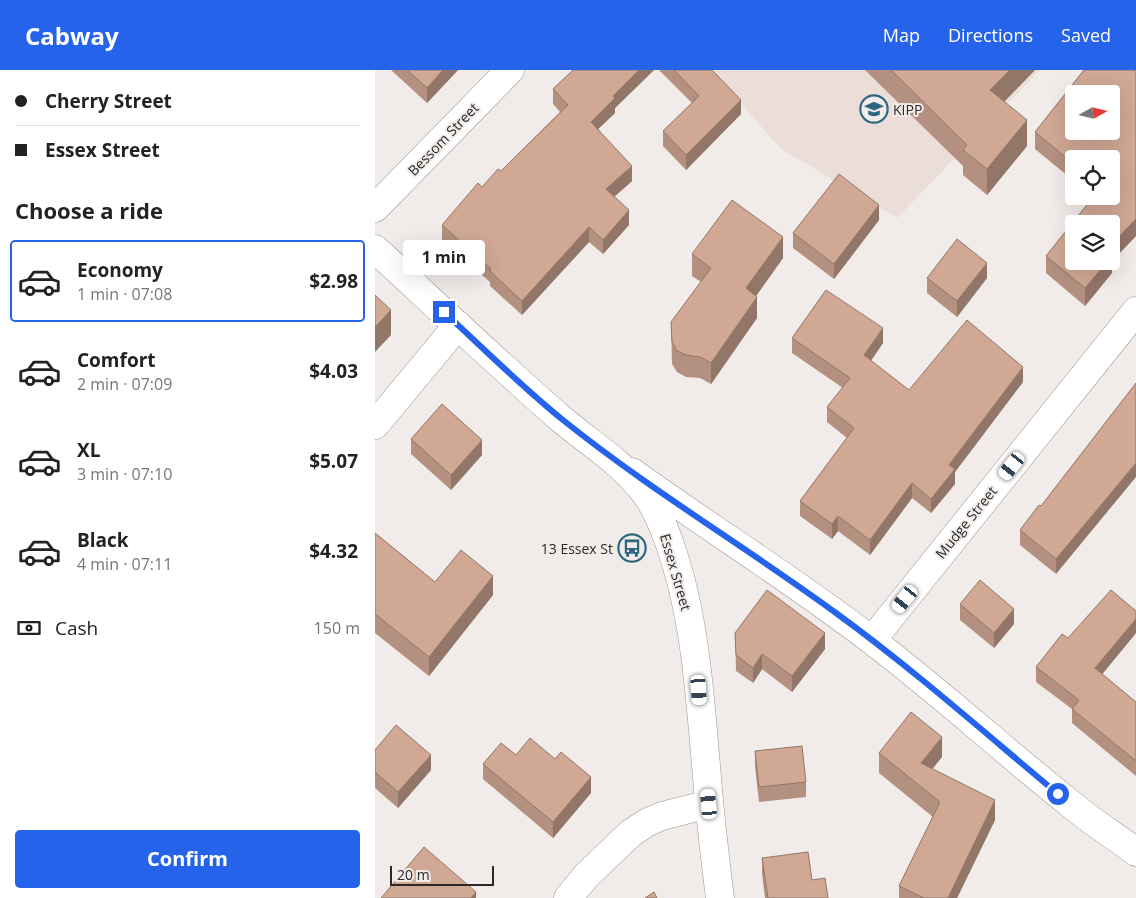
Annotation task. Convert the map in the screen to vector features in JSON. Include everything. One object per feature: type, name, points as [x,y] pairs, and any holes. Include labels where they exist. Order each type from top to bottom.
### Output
[{"type":"street","name":"Bessom Street","points":[[375,208],[510,70]]},
{"type":"street","name":"Essex Street","points":[[375,249],[562,419],[602,450],[627,473],[646,494],[663,525],[675,559],[687,608],[699,690],[709,804],[720,898]]},
{"type":"street","name":"Mudge Street","points":[[872,640],[1136,311]]},
{"type":"street","points":[[375,425],[458,325]]},
{"type":"street","points":[[602,450],[689,513],[771,567],[872,640],[916,674],[1073,806],[1136,852]]},
{"type":"street","points":[[568,898],[587,875],[631,833],[662,816],[709,804]]},
{"type":"shaded area","name":"KIPP","points":[[712,70],[1040,70],[897,218],[780,148]]},
{"type":"building","points":[[407,70],[443,70],[427,88]]},
{"type":"building","points":[[573,70],[639,70],[591,122],[632,166],[606,189],[629,210],[603,240],[589,227],[522,301],[490,271],[491,269],[442,225],[478,183],[482,187],[498,169],[501,171],[568,105],[553,89]]},
{"type":"building","points":[[674,70],[712,70],[741,100],[686,155],[663,131],[699,96]]},
{"type":"building","name":"KIPP","points":[[891,70],[1010,70],[990,90],[1027,120],[987,169],[963,150],[967,145]]},
{"type":"building","points":[[1084,70],[1136,70],[1136,219],[1120,236],[1120,215],[1079,215],[1087,205],[1120,205],[1120,150],[1065,150],[1065,157],[1035,132],[1065,94],[1065,140],[1120,140],[1120,85],[1072,85]]},
{"type":"building","points":[[839,174],[879,205],[834,264],[793,233]]},
{"type":"building","points":[[732,200],[783,237],[746,288],[757,297],[711,363],[700,357],[686,355],[677,351],[672,342],[671,322],[711,268],[692,254]]},
{"type":"building","points":[[1065,232],[1065,270],[1100,270],[1085,288],[1046,256]]},
{"type":"building","points":[[957,239],[987,263],[957,301],[927,278]]},
{"type":"building","points":[[826,290],[883,328],[864,355],[909,390],[967,320],[1023,367],[949,465],[955,469],[931,499],[912,483],[870,540],[838,516],[832,524],[800,501],[854,428],[827,407],[850,378],[792,338]]},
{"type":"building","points":[[375,295],[391,310],[375,327]]},
{"type":"building","points":[[1136,383],[1136,463],[1056,559],[1020,530],[1039,505],[1041,506]]},
{"type":"building","points":[[442,404],[482,440],[451,475],[411,439]]},
{"type":"building","points":[[375,533],[435,582],[461,550],[493,576],[429,657],[375,614]]},
{"type":"building","points":[[980,580],[1014,609],[994,633],[960,604]]},
{"type":"building","points":[[767,590],[825,633],[792,676],[762,654],[753,668],[736,655],[735,633]]},
{"type":"building","points":[[1111,590],[1136,611],[1136,619],[1095,668],[1136,702],[1136,761],[1072,709],[1079,700],[1036,667],[1062,634],[1068,638]]},
{"type":"building","points":[[911,712],[942,737],[921,763],[995,800],[948,898],[924,898],[899,886],[940,802],[879,753]]},
{"type":"building","points":[[396,725],[431,755],[398,792],[375,772],[375,750]]},
{"type":"building","points":[[530,738],[555,759],[561,752],[591,777],[553,822],[483,764],[501,743],[516,755]]},
{"type":"building","points":[[802,746],[806,782],[759,787],[755,751]]},
{"type":"building","points":[[424,847],[476,892],[471,898],[381,898]]},
{"type":"building","points":[[808,852],[812,880],[825,878],[828,898],[768,898],[762,858]]},
{"type":"building","points":[[654,892],[657,898],[645,898]]},
{"type":"place","name":"KIPP","points":[[874,109]]},
{"type":"place","name":"13 Essex St","points":[[632,548]]},
{"type":"route","points":[[444,312],[562,419],[689,513],[837,613],[916,674],[1058,794]]}]
